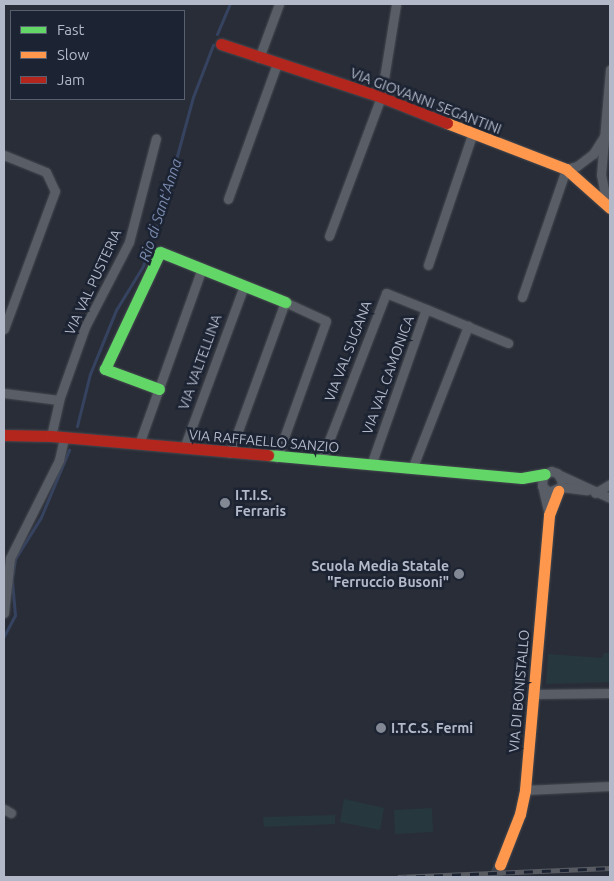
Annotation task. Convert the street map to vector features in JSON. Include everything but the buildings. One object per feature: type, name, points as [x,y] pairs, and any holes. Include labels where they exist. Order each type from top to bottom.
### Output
[{"type":"street","points":[[260,58],[279,4]]},
{"type":"street","points":[[329,236],[381,97],[396,4]]},
{"type":"street","name":"VIA GIOVANNI SEGANTINI","points":[[221,44],[381,97],[472,135],[566,169],[609,208]]},
{"type":"street","points":[[228,199],[277,64]]},
{"type":"street","points":[[609,208],[601,175],[610,69]]},
{"type":"street","points":[[428,266],[472,135]]},
{"type":"street","points":[[522,298],[566,169],[577,166],[593,154],[604,135]]},
{"type":"street","name":"VIA VAL PUSTERIA","points":[[50,436],[59,400],[85,327],[129,242],[156,138]]},
{"type":"street","points":[[4,155],[46,172],[55,191],[4,329]]},
{"type":"street","points":[[591,192],[601,175]]},
{"type":"street","name":"VIA VALTELLINA","points":[[160,389],[105,369],[160,252],[201,271],[285,302]]},
{"type":"street","name":"VIA VALTELLINA","points":[[139,444],[201,271]]},
{"type":"street","name":"VIA VALTELLINA","points":[[184,448],[244,286]]},
{"type":"street","name":"VIA VAL SUGANA","points":[[321,461],[386,293],[426,309]]},
{"type":"street","points":[[230,453],[285,302],[326,321],[277,457]]},
{"type":"street","name":"VIA VAL CAMONICA","points":[[372,465],[426,309],[508,343]]},
{"type":"street","points":[[412,469],[468,326]]},
{"type":"street","points":[[4,393],[59,400]]},
{"type":"street","name":"VIA RAFFAELLO SANZIO","points":[[4,436],[50,436],[522,478],[545,474],[551,471],[591,492],[610,498]]},
{"type":"street","points":[[4,613],[10,558],[59,460],[64,438]]},
{"type":"street","points":[[543,487],[545,474]]},
{"type":"street","points":[[560,475],[560,489]]},
{"type":"street","name":"VIA RAFFAELLO SANZIO","points":[[522,478],[543,487],[549,492],[560,489],[591,492]]},
{"type":"street","points":[[591,492],[610,484]]},
{"type":"street","name":"VIA DI BONISTALLO","points":[[500,865],[520,814],[525,790],[549,515],[543,487]]},
{"type":"street","name":"VIA DI BONISTALLO","points":[[549,515],[560,489]]},
{"type":"street","points":[[534,694],[610,693]]},
{"type":"street","points":[[525,790],[610,786]]},
{"type":"shaded area","points":[[604,653],[610,653],[610,682],[546,684],[548,654],[602,658]]},
{"type":"shaded area","points":[[344,799],[384,808],[380,830],[340,822]]},
{"type":"shaded area","points":[[432,808],[433,832],[395,834],[394,810]]},
{"type":"shaded area","points":[[335,815],[335,824],[264,827],[263,817]]},
{"type":"waterway","name":"Rio di Sant'Anna","points":[[217,34],[230,4]]},
{"type":"waterway","name":"Rio di Sant'Anna","points":[[77,426],[90,374],[116,310],[143,266],[162,211],[193,97],[213,45]]},
{"type":"waterway","name":"Rio di Sant'Anna","points":[[4,636],[15,615],[12,578],[15,559],[41,517],[69,450]]},
{"type":"tunnel","points":[[495,877],[500,865]]},
{"type":"railway","points":[[398,877],[610,868]]},
{"type":"traffic: fast","points":[[159,389],[105,369],[160,252],[285,302]]},
{"type":"traffic: fast","points":[[268,455],[522,478],[545,474]]},
{"type":"traffic: slow","points":[[447,123],[566,169],[610,208]]},
{"type":"traffic: slow","points":[[500,865],[520,814],[525,790],[549,515],[558,491]]},
{"type":"traffic: jam","points":[[221,44],[381,97],[447,123]]},
{"type":"traffic: jam","points":[[4,435],[51,436],[268,455]]},
{"type":"place","name":"I.T.I.S. Ferraris","points":[[225,503]]},
{"type":"place","name":"Scuola Media Statale \"Ferruccio Busoni\"","points":[[459,574]]},
{"type":"place","name":"I.T.C.S. Fermi","points":[[381,728]]}]
